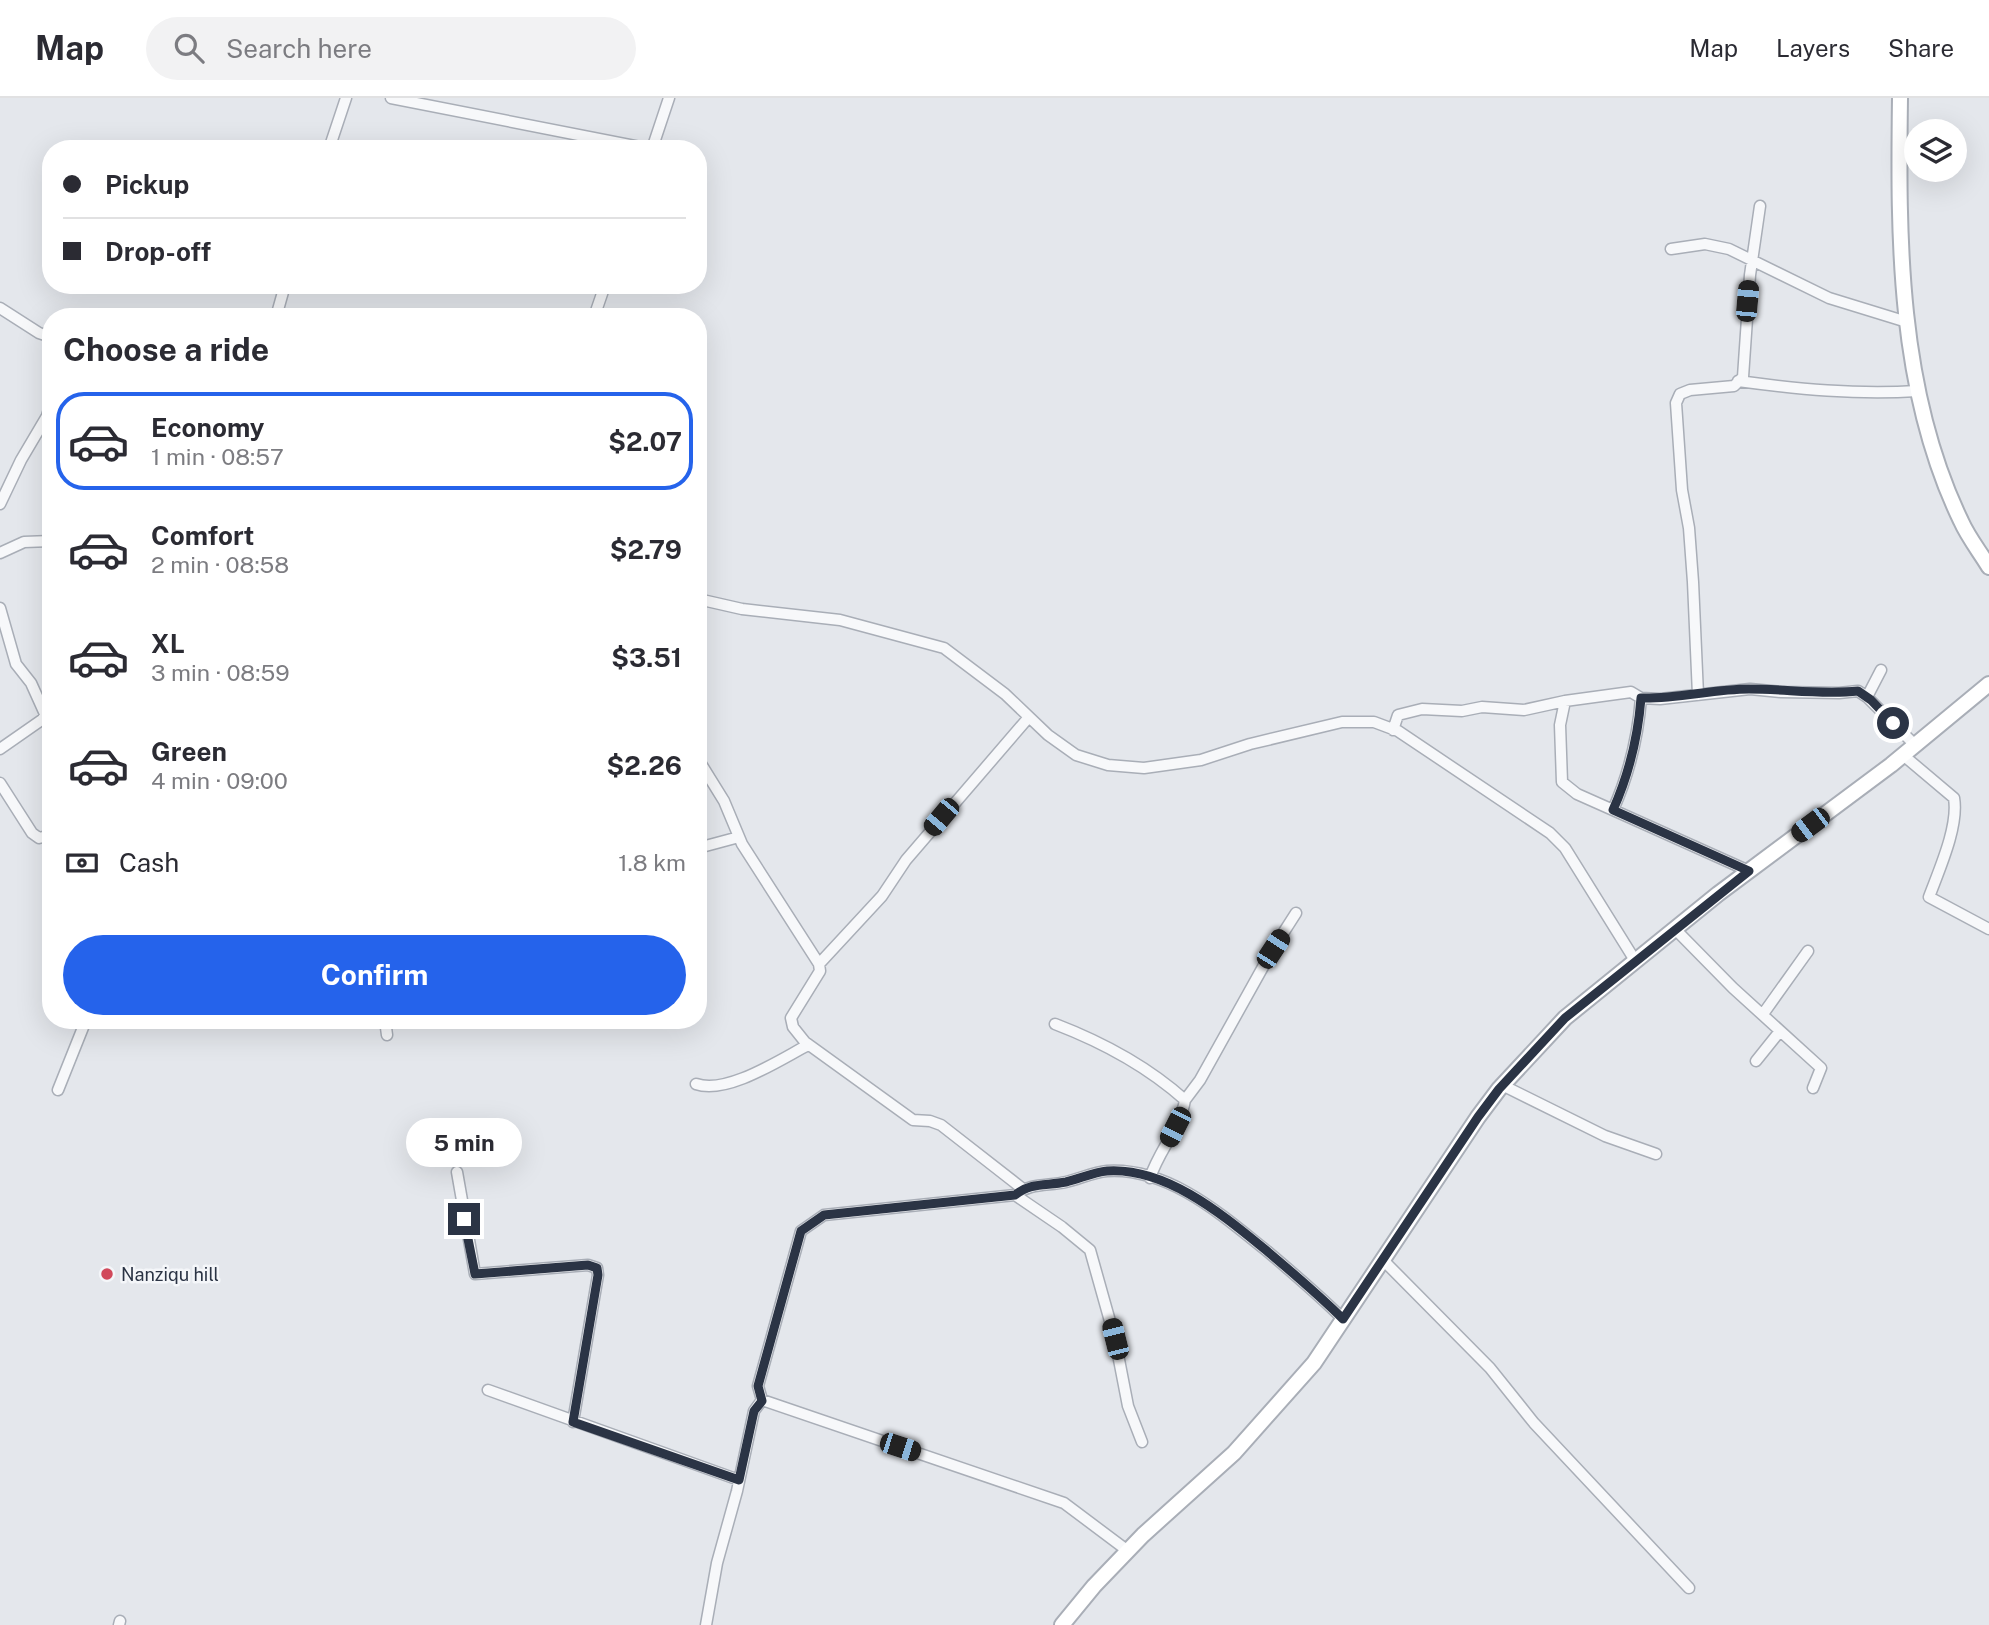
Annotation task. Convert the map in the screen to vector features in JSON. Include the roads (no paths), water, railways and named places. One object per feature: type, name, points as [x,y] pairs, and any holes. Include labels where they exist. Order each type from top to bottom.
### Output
[{"type":"street","points":[[332,140],[346,98]]},
{"type":"street","points":[[391,98],[605,140]]},
{"type":"street","points":[[654,140],[669,98]]},
{"type":"street","points":[[1900,98],[1899,160],[1907,322],[1917,391],[1939,471],[1962,524],[1989,567]]},
{"type":"street","points":[[1698,695],[1689,528],[1682,490],[1676,403],[1680,394],[1690,390],[1734,386],[1743,377],[1752,261],[1760,206]]},
{"type":"street","points":[[1671,249],[1705,244],[1729,249],[1829,298],[1907,322]]},
{"type":"street","points":[[0,308],[42,334]]},
{"type":"street","points":[[1738,381],[1812,391],[1876,394],[1917,391]]},
{"type":"street","points":[[0,504],[42,424]]},
{"type":"street","points":[[1,548],[24,542],[42,541]]},
{"type":"street","points":[[707,601],[742,609],[840,620],[944,648],[1005,694],[1048,735],[1076,755],[1108,765],[1144,768],[1201,760],[1250,744],[1342,722],[1374,722],[1393,730],[1462,774],[1558,841],[1636,962]]},
{"type":"street","points":[[0,608],[16,664],[31,682],[42,707]]},
{"type":"street","points":[[1867,697],[1881,670]]},
{"type":"street","points":[[1062,1625],[1128,1551],[1234,1452],[1314,1363],[1478,1117],[1502,1085],[1565,1018],[1749,871],[1903,755],[1989,684]]},
{"type":"street","points":[[1393,730],[1398,715],[1422,709],[1462,711],[1482,707],[1524,710],[1630,692],[1641,698],[1660,699],[1750,689],[1839,693],[1858,691],[1915,745]]},
{"type":"street","points":[[1613,810],[1623,787],[1635,744],[1641,698]]},
{"type":"street","points":[[1565,701],[1560,725],[1562,782],[1577,794],[1749,871]]},
{"type":"street","points":[[819,964],[882,896],[915,849],[1029,717]]},
{"type":"street","points":[[0,749],[42,720]]},
{"type":"street","points":[[1903,755],[1954,798],[1956,807],[1944,855],[1929,897],[1989,929]]},
{"type":"street","points":[[707,773],[724,801],[739,837],[819,964],[820,971],[791,1018],[793,1027],[808,1045],[913,1120],[930,1121],[940,1125],[1090,1250],[1115,1339],[1128,1406],[1142,1442]]},
{"type":"street","points":[[0,782],[32,833],[42,837]]},
{"type":"street","points":[[707,846],[739,837]]},
{"type":"street","points":[[1150,1178],[1156,1159],[1183,1112],[1185,1100],[1200,1080],[1296,913]]},
{"type":"street","points":[[1675,929],[1821,1069],[1813,1088]]},
{"type":"street","points":[[1763,1014],[1808,951]]},
{"type":"street","points":[[1055,1024],[1109,1046],[1185,1100]]},
{"type":"street","points":[[58,1090],[82,1029]]},
{"type":"street","points":[[386,1029],[387,1035]]},
{"type":"street","points":[[1756,1061],[1780,1031]]},
{"type":"street","points":[[696,1084],[705,1087],[720,1085],[754,1073],[808,1045]]},
{"type":"street","points":[[1502,1085],[1605,1136],[1656,1154]]},
{"type":"street","points":[[762,1401],[758,1386],[801,1231],[824,1215],[1019,1192],[1026,1186],[1054,1185],[1107,1171],[1150,1178],[1191,1194],[1218,1212],[1316,1292],[1343,1319]]},
{"type":"street","points":[[457,1172],[475,1274],[588,1265],[597,1268],[573,1422]]},
{"type":"street","points":[[1383,1260],[1490,1368],[1534,1423],[1689,1588]]},
{"type":"street","points":[[488,1390],[739,1480]]},
{"type":"street","points":[[706,1625],[717,1563],[754,1411],[762,1401]]},
{"type":"street","points":[[762,1401],[1064,1503],[1128,1551]]},
{"type":"place","name":"Nanziqu hill","points":[[107,1274]]}]
